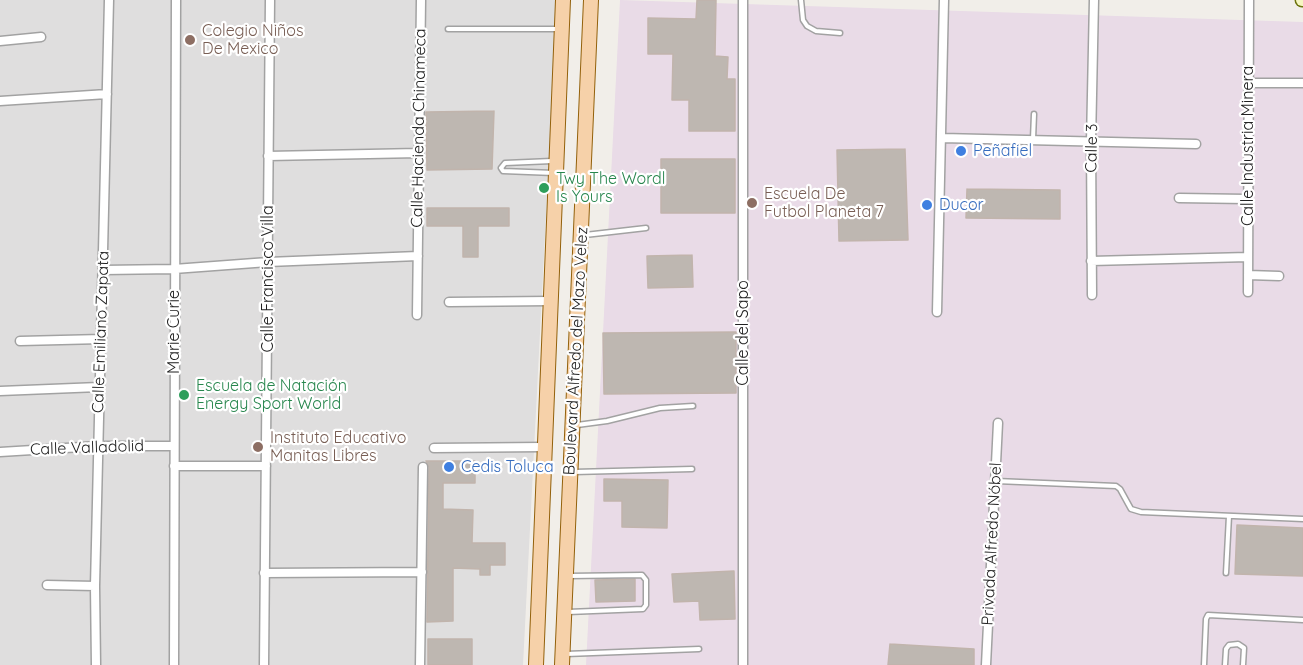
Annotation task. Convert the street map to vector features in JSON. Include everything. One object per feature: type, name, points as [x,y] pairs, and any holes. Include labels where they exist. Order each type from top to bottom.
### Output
[{"type":"main road","name":"Boulevard Alfredo del Mazo Velez","points":[[536,665],[543,447],[563,0]]},
{"type":"main road","name":"Boulevard Alfredo del Mazo Velez","points":[[562,660],[591,0]]},
{"type":"street","name":"Calle Emiliano Zapata","points":[[96,665],[95,586],[109,0]]},
{"type":"street","name":"Marie Curie","points":[[174,665],[176,0]]},
{"type":"street","name":"Calle Francisco Villa","points":[[264,665],[270,0]]},
{"type":"street","name":"Calle Hacienda Chinameca","points":[[417,315],[421,0]]},
{"type":"street","name":"Calle del Sapo","points":[[742,665],[743,0]]},
{"type":"street","points":[[937,312],[944,0]]},
{"type":"street","name":"Calle 3","points":[[1092,295],[1091,142],[1094,0]]},
{"type":"street","name":"Calle Industria Minera","points":[[1248,292],[1250,0]]},
{"type":"street","points":[[0,41],[41,37]]},
{"type":"street","points":[[1248,82],[1303,83]]},
{"type":"street","points":[[0,101],[107,94]]},
{"type":"street","points":[[942,138],[1196,144]]},
{"type":"street","points":[[268,156],[419,153]]},
{"type":"street","points":[[1179,198],[1247,199]]},
{"type":"street","points":[[103,270],[174,269],[268,262],[418,256]]},
{"type":"street","points":[[1091,261],[1248,258]]},
{"type":"street","points":[[1248,275],[1279,276]]},
{"type":"street","points":[[449,302],[549,301]]},
{"type":"street","points":[[20,341],[102,339]]},
{"type":"street","points":[[0,391],[99,387]]},
{"type":"street","name":"Privada Alfredo Nóbel","points":[[986,665],[998,423]]},
{"type":"street","name":"Calle Valladolid","points":[[0,452],[98,446],[174,446]]},
{"type":"street","points":[[434,448],[543,447]]},
{"type":"street","points":[[174,466],[266,466]]},
{"type":"street","points":[[420,665],[423,467]]},
{"type":"street","points":[[264,573],[422,572]]},
{"type":"street","points":[[47,585],[95,586]]},
{"type":"lane","points":[[801,0],[803,20],[807,26],[816,31],[840,33]]},
{"type":"lane","points":[[448,29],[562,29]]},
{"type":"lane","points":[[1033,140],[1034,114]]},
{"type":"lane","points":[[505,163],[556,167],[503,171],[501,168],[505,163]]},
{"type":"lane","points":[[581,235],[646,228]]},
{"type":"lane","points":[[573,425],[608,422],[660,408],[693,406]]},
{"type":"lane","points":[[571,472],[692,469]]},
{"type":"lane","points":[[996,481],[1116,486],[1131,509],[1135,511],[1303,519]]},
{"type":"lane","points":[[1226,573],[1229,516]]},
{"type":"lane","points":[[564,612],[643,609],[646,605],[646,580],[642,575],[565,576]]},
{"type":"lane","points":[[1204,665],[1208,615],[1303,620]]},
{"type":"lane","points":[[1225,665],[1226,649],[1229,645],[1238,644],[1244,648],[1243,665]]},
{"type":"lane","points":[[562,660],[699,649]]},
{"type":"shaded area","points":[[0,0],[557,0],[523,665],[0,665]]},
{"type":"shaded area","points":[[620,0],[1303,22],[1303,665],[586,665]]},
{"type":"building","points":[[697,0],[716,0],[715,56],[728,57],[727,79],[735,79],[735,131],[689,131],[689,100],[672,100],[673,54],[648,54],[648,18],[696,19]]},
{"type":"building","points":[[494,111],[492,169],[427,170],[426,112]]},
{"type":"building","points":[[905,149],[908,240],[839,241],[837,150]]},
{"type":"building","points":[[661,159],[735,159],[735,213],[661,213]]},
{"type":"building","points":[[967,189],[1060,190],[1060,219],[966,218]]},
{"type":"building","points":[[427,208],[509,208],[509,226],[478,226],[478,257],[463,257],[463,226],[427,226]]},
{"type":"building","points":[[692,255],[693,287],[648,288],[647,256]]},
{"type":"building","points":[[736,332],[736,393],[604,394],[603,333]]},
{"type":"building","points":[[426,461],[475,461],[475,483],[443,483],[443,509],[473,510],[472,543],[505,543],[505,565],[490,565],[490,575],[480,575],[480,569],[453,568],[453,621],[427,622],[429,467]]},
{"type":"building","points":[[604,479],[668,480],[667,528],[622,527],[622,501],[604,501]]},
{"type":"building","points":[[1237,525],[1303,528],[1303,576],[1235,574]]},
{"type":"building","points":[[734,571],[735,619],[700,620],[699,601],[674,602],[672,574]]},
{"type":"building","points":[[635,579],[635,601],[596,602],[595,580]]},
{"type":"building","points":[[428,639],[472,639],[472,665],[428,665]]},
{"type":"building","points":[[890,644],[974,649],[974,665],[888,665]]},
{"type":"place","name":"Colegio Niños De Mexico","points":[[190,40]]},
{"type":"place","name":"Peñafiel","points":[[961,151]]},
{"type":"place","name":"Twy The Wordl Is Yours","points":[[544,188]]},
{"type":"place","name":"Escuela De Futbol Planeta 7","points":[[752,203]]},
{"type":"place","name":"Ducor","points":[[927,205]]},
{"type":"place","name":"Escuela de Natación Energy Sport World","points":[[184,395]]},
{"type":"place","name":"Instituto Educativo Manitas Libres","points":[[258,447]]},
{"type":"place","name":"Cedis Toluca","points":[[449,467]]}]
